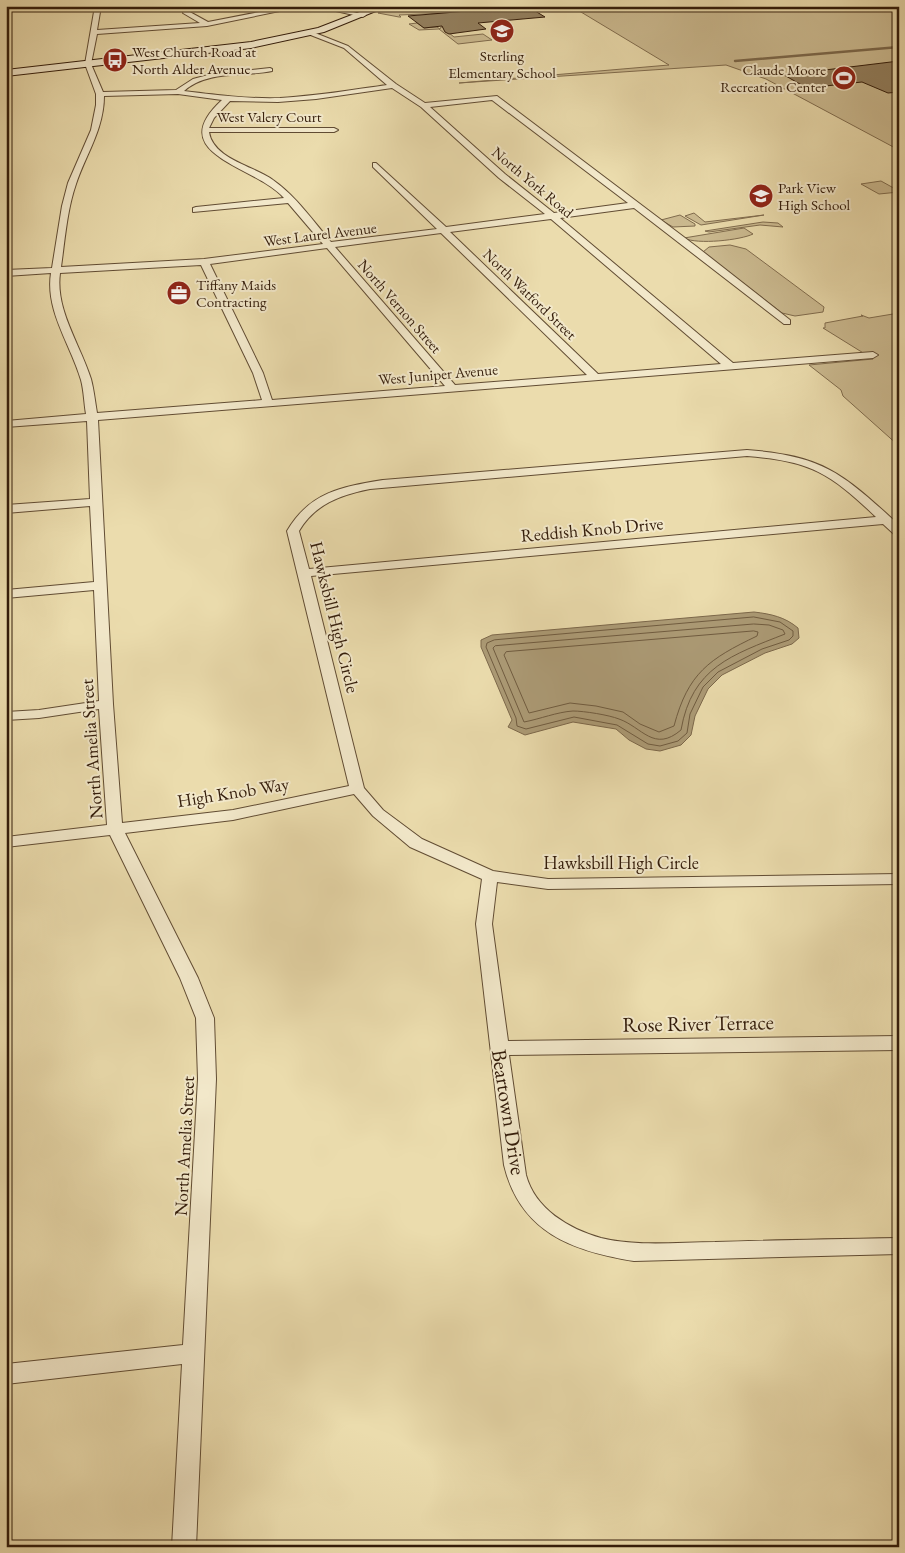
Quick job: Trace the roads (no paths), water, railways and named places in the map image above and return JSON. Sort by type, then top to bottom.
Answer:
[{"type":"main road","points":[[6,73],[251,45],[310,33],[384,6]]},
{"type":"street","points":[[6,16],[10,6]]},
{"type":"street","points":[[88,64],[98,6]]},
{"type":"street","points":[[187,6],[185,12],[207,24]]},
{"type":"street","points":[[92,32],[207,24],[301,6]]},
{"type":"street","points":[[316,6],[363,15]]},
{"type":"street","name":"North York Road","points":[[310,33],[346,47],[392,86],[424,106],[502,176],[554,217],[730,366]]},
{"type":"street","name":"North Amelia Street","points":[[88,64],[100,94],[95,130],[70,191],[54,284],[56,302],[86,380],[92,416],[106,704],[115,828],[189,978],[205,1018],[207,1079],[184,1547]]},
{"type":"street","points":[[178,92],[181,88],[192,82],[206,78],[270,70]]},
{"type":"street","points":[[100,94],[178,92],[228,99],[297,99],[392,86]]},
{"type":"street","points":[[424,106],[494,98],[787,322]]},
{"type":"street","points":[[205,130],[211,116],[228,99]]},
{"type":"street","name":"West Valery Court","points":[[205,130],[334,130]]},
{"type":"street","name":"North Vernon Street","points":[[205,130],[208,143],[218,153],[265,178],[290,200],[452,388]]},
{"type":"street","name":"North Watford Street","points":[[376,165],[595,377]]},
{"type":"street","points":[[196,210],[290,200]]},
{"type":"street","name":"West Laurel Avenue","points":[[6,273],[204,262],[444,232],[635,205]]},
{"type":"street","points":[[204,262],[255,365],[268,403]]},
{"type":"street","name":"West Juniper Avenue","points":[[6,424],[873,355]]},
{"type":"street","name":"Hawksbill High Circle","points":[[899,532],[836,477],[823,469],[786,456],[720,454],[383,484],[358,488],[335,494],[314,505],[299,517],[293,531],[357,789],[378,813],[416,843],[490,876],[548,884],[899,879]]},
{"type":"street","points":[[6,509],[96,502]]},
{"type":"street","name":"Reddish Knob Drive","points":[[303,573],[885,520]]},
{"type":"street","points":[[6,594],[101,585]]},
{"type":"street","points":[[6,716],[39,714],[106,704]]},
{"type":"street","name":"High Knob Way","points":[[6,842],[242,813],[357,789]]},
{"type":"street","name":"Beartown Drive","points":[[490,876],[484,924],[514,1165],[521,1190],[535,1209],[559,1229],[584,1242],[608,1249],[634,1252],[899,1246]]},
{"type":"street","name":"Rose River Terrace","points":[[499,1048],[899,1042]]},
{"type":"street","points":[[6,1374],[193,1353]]},
{"type":"water","points":[[754,612],[772,615],[788,621],[798,628],[799,638],[792,644],[765,653],[722,675],[708,689],[695,716],[691,735],[681,745],[660,751],[646,749],[629,740],[616,729],[573,722],[525,735],[508,727],[512,720],[481,647],[481,640],[492,635]]},
{"type":"waterway","points":[[735,61],[899,47]]},
{"type":"place","name":"Sterling Elementary School","points":[[502,31]]},
{"type":"place","name":"West Church Road at North Alder Avenue","points":[[115,60]]},
{"type":"place","name":"Claude Moore Recreation Center","points":[[844,78]]},
{"type":"place","name":"Park View High School","points":[[761,196]]},
{"type":"place","name":"Tiffany Maids Contracting","points":[[179,293]]}]
